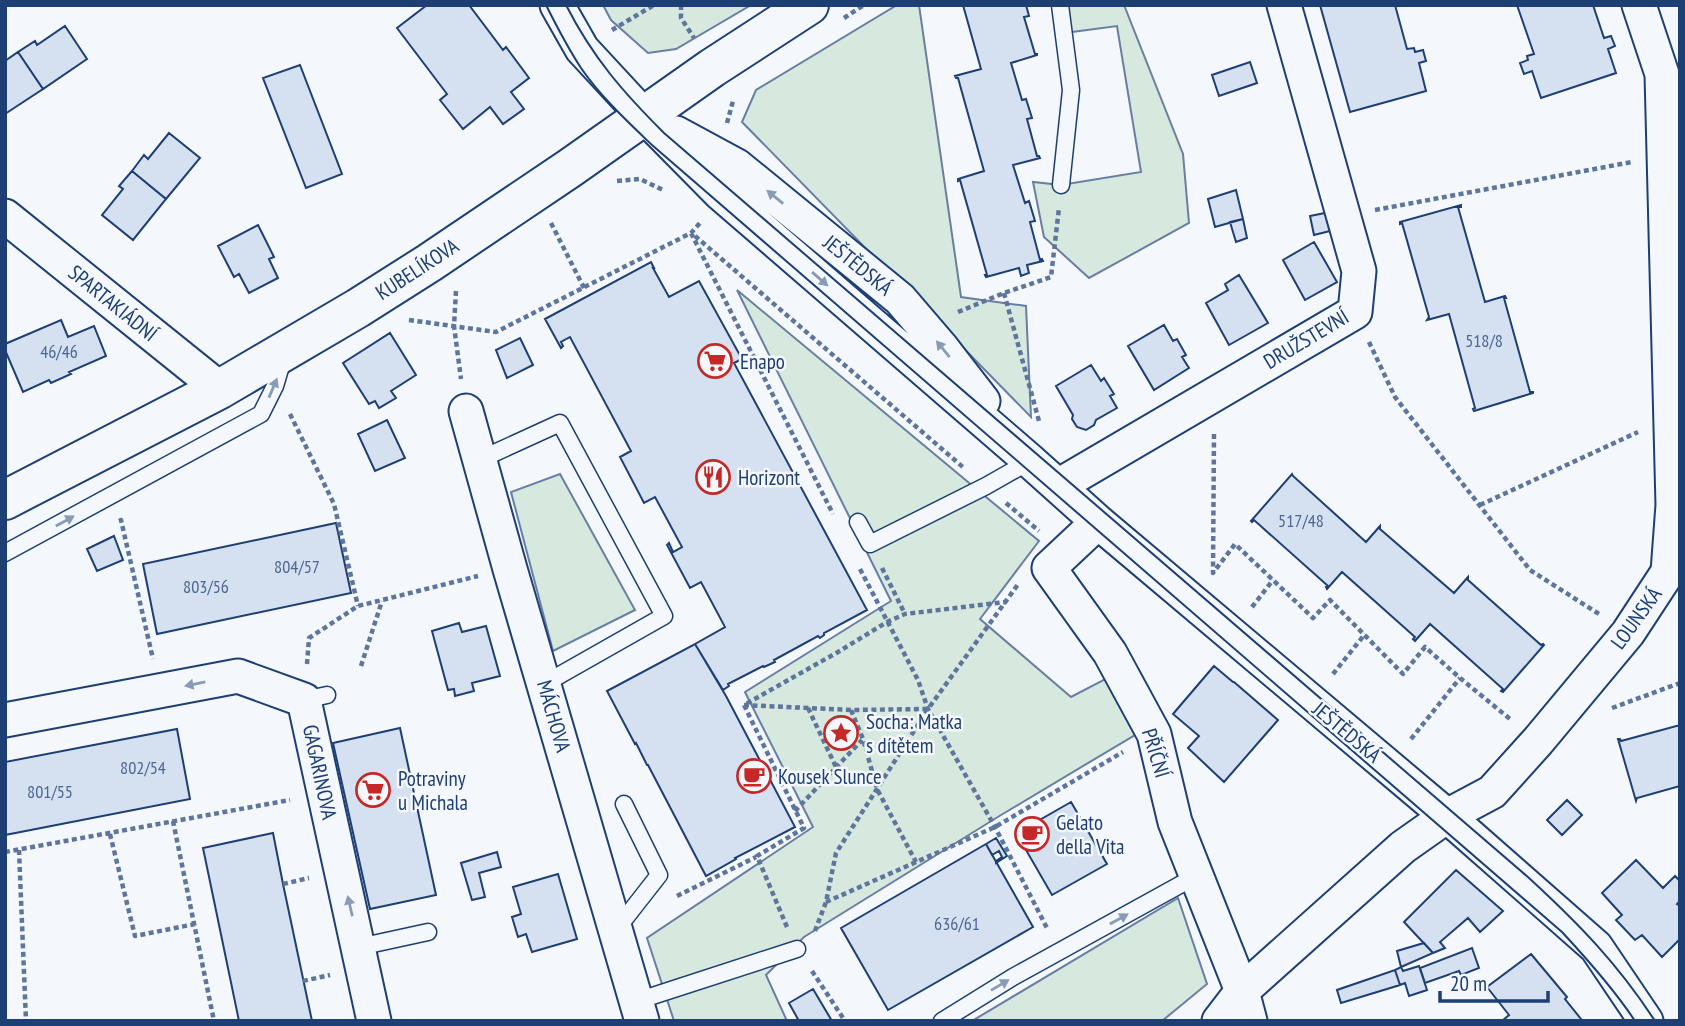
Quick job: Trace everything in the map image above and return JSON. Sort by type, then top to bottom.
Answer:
[{"type":"street","name":"JEŠTĚDSKÁ","points":[[557,5],[582,49],[644,116],[737,166],[900,299],[942,348],[1036,447],[1058,486],[1447,816],[1596,947],[1646,1021]]},
{"type":"street","name":"DRUŽSTEVNÍ","points":[[1058,486],[1355,312],[1359,271],[1284,5]]},
{"type":"street","name":"LOUNSKÁ","points":[[1219,1021],[1246,1006],[1403,847],[1447,816],[1492,792],[1628,633],[1668,572],[1673,505],[1662,74],[1639,5]]},
{"type":"street","name":"KUBELÍKOVA","points":[[5,500],[220,390],[280,369],[712,68],[825,12]]},
{"type":"street","name":"SPARTAKIÁDNÍ","points":[[5,216],[220,390]]},
{"type":"street","name":"MÁCHOVA","points":[[466,411],[639,1011]]},
{"type":"street","name":"PŘÍČNÍ","points":[[1091,516],[1048,568],[1110,653],[1154,734],[1175,822],[1246,1006]]},
{"type":"street","name":"GAGARINOVA","points":[[5,720],[160,691],[240,668],[316,698],[325,794],[374,1021]]},
{"type":"lane","points":[[1060,5],[1071,90],[1061,185]]},
{"type":"lane","points":[[5,553],[261,414],[280,369]]},
{"type":"lane","points":[[479,460],[560,423],[664,616],[544,684]]},
{"type":"lane","points":[[858,522],[870,544],[986,486],[1036,447]]},
{"type":"lane","points":[[616,930],[659,875],[624,804]]},
{"type":"lane","points":[[942,1021],[1013,977],[1196,876]]},
{"type":"lane","points":[[359,947],[428,932]]},
{"type":"lane","points":[[639,1011],[797,949]]},
{"type":"path","points":[[582,49],[654,5]]},
{"type":"path","points":[[825,12],[864,5]]},
{"type":"path","points":[[733,131],[727,123],[734,96]]},
{"type":"path","points":[[1343,216],[1664,156]]},
{"type":"path","points":[[949,316],[1051,277],[1061,185]]},
{"type":"path","points":[[548,219],[584,288]]},
{"type":"path","points":[[407,320],[496,332],[691,233]]},
{"type":"path","points":[[691,233],[1049,539],[1091,516]]},
{"type":"path","points":[[691,233],[836,520]]},
{"type":"path","points":[[457,280],[454,326],[466,411]]},
{"type":"path","points":[[1004,293],[1036,447]]},
{"type":"path","points":[[1355,312],[1395,397],[1530,569],[1628,633]]},
{"type":"path","points":[[280,369],[334,504],[358,606]]},
{"type":"path","points":[[1213,573],[1214,394]]},
{"type":"path","points":[[1480,505],[1671,417]]},
{"type":"path","points":[[110,526],[121,520],[160,691]]},
{"type":"path","points":[[870,544],[905,614]]},
{"type":"path","points":[[1213,573],[1235,544],[1313,618],[1330,600],[1403,674],[1425,647],[1538,741]]},
{"type":"path","points":[[855,557],[918,680],[928,709],[995,827],[1059,952]]},
{"type":"path","points":[[1202,565],[1213,573]]},
{"type":"path","points":[[316,698],[309,638],[358,606],[510,569]]},
{"type":"path","points":[[1242,598],[1252,607],[1273,580]]},
{"type":"path","points":[[797,949],[811,944],[826,902],[836,853],[928,709],[1020,581]]},
{"type":"path","points":[[361,666],[382,601]]},
{"type":"path","points":[[744,705],[905,614],[1006,602]]},
{"type":"path","points":[[1342,682],[1332,674],[1365,634]]},
{"type":"path","points":[[1402,731],[1411,739],[1460,678]]},
{"type":"path","points":[[1572,700],[1613,708],[1680,682]]},
{"type":"path","points":[[744,705],[851,710],[928,709]]},
{"type":"path","points":[[701,884],[757,856],[804,828],[744,705]]},
{"type":"path","points":[[808,708],[837,768]]},
{"type":"path","points":[[851,710],[863,739],[877,789],[916,862]]},
{"type":"path","points":[[826,902],[995,827],[1154,734]]},
{"type":"path","points":[[796,811],[863,739]]},
{"type":"path","points":[[5,852],[325,794]]},
{"type":"path","points":[[173,821],[214,1021]]},
{"type":"path","points":[[110,834],[135,936],[195,924]]},
{"type":"path","points":[[19,850],[26,1021]]},
{"type":"path","points":[[757,856],[797,949],[845,1021]]},
{"type":"shaded area","points":[[603,5],[751,5],[676,49],[648,53],[611,20]]},
{"type":"shaded area","points":[[897,5],[919,5],[961,297],[1026,306],[1031,417],[742,122],[756,90]]},
{"type":"shaded area","points":[[1068,5],[1124,5],[1183,154],[1189,223],[1089,278],[1044,237],[1033,182],[1061,185],[1141,172],[1117,26],[1064,33]]},
{"type":"shaded area","points":[[737,290],[1039,541],[980,619],[1071,697],[1113,675],[1140,732],[804,937],[766,975],[787,1021],[674,1021],[647,938],[813,827],[745,692],[891,601]]},
{"type":"shaded area","points":[[560,474],[635,610],[553,651],[511,492]]},
{"type":"shaded area","points":[[1178,898],[1207,984],[1162,1021],[972,1021]]},
{"type":"building","points":[[427,5],[469,5],[503,50],[506,47],[529,78],[511,92],[524,109],[503,124],[490,107],[463,129],[440,100],[447,94],[397,28]]},
{"type":"building","points":[[963,5],[1026,5],[1029,16],[1024,17],[1037,55],[1011,63],[1022,100],[1026,99],[1032,118],[1027,119],[1037,156],[1040,158],[1013,165],[1025,203],[1029,201],[1035,221],[1030,222],[1040,260],[1043,261],[1027,265],[1029,273],[1021,276],[1019,268],[986,277],[960,180],[958,181],[958,179],[984,171],[958,78],[955,76],[981,69]]},
{"type":"building","points":[[1320,5],[1395,5],[1407,49],[1414,48],[1415,52],[1423,50],[1426,61],[1419,63],[1426,91],[1350,112]]},
{"type":"building","points":[[1517,5],[1593,5],[1604,38],[1611,36],[1615,46],[1608,49],[1616,73],[1541,98],[1532,71],[1524,74],[1520,63],[1528,60],[1527,56],[1534,54]]},
{"type":"building","points":[[65,26],[87,59],[43,89],[18,52],[35,41],[37,45]]},
{"type":"building","points":[[18,52],[43,89],[5,114],[5,61]]},
{"type":"building","points":[[1250,62],[1257,83],[1219,96],[1212,75]]},
{"type":"building","points":[[300,65],[342,174],[306,188],[263,78]]},
{"type":"building","points":[[169,133],[200,158],[166,199],[132,171],[144,155],[148,159]]},
{"type":"building","points":[[132,171],[166,199],[133,240],[102,215],[123,189],[119,186]]},
{"type":"building","points":[[1236,190],[1243,219],[1215,227],[1208,199]]},
{"type":"building","points":[[1461,205],[1458,207],[1485,302],[1505,296],[1530,392],[1533,392],[1474,411],[1449,314],[1427,320],[1429,317],[1402,223],[1400,224],[1400,222]]},
{"type":"building","points":[[1325,213],[1330,231],[1314,235],[1310,216]]},
{"type":"building","points":[[1243,219],[1247,238],[1236,242],[1230,222]]},
{"type":"building","points":[[258,225],[274,257],[269,259],[278,278],[249,293],[239,274],[234,277],[218,246]]},
{"type":"building","points":[[1314,242],[1337,282],[1305,300],[1283,260]]},
{"type":"building","name":"Horizont","points":[[651,262],[669,297],[699,281],[742,359],[734,363],[867,610],[824,633],[820,638],[818,636],[774,660],[775,662],[728,684],[723,690],[695,644],[725,627],[701,582],[690,588],[667,545],[669,543],[673,552],[682,547],[655,497],[644,503],[620,457],[631,451],[570,337],[561,342],[561,348],[545,319]]},
{"type":"building","points":[[1239,275],[1268,323],[1229,345],[1206,303],[1228,290],[1225,284]]},
{"type":"building","points":[[61,320],[68,337],[94,326],[106,356],[51,383],[49,380],[23,392],[5,350],[5,344]]},
{"type":"building","points":[[1164,325],[1173,341],[1177,339],[1186,355],[1182,357],[1189,368],[1154,390],[1128,346]]},
{"type":"building","points":[[390,333],[416,375],[391,391],[396,398],[379,408],[375,401],[369,404],[343,363]]},
{"type":"building","points":[[520,338],[533,365],[507,378],[496,350]]},
{"type":"building","points":[[1091,365],[1101,381],[1104,378],[1114,394],[1110,396],[1117,408],[1096,420],[1094,425],[1086,430],[1077,427],[1056,386]]},
{"type":"building","points":[[387,420],[405,458],[375,471],[358,434]]},
{"type":"building","points":[[1292,474],[1366,542],[1380,526],[1380,529],[1454,593],[1468,577],[1468,580],[1544,645],[1503,692],[1503,689],[1430,624],[1415,641],[1415,637],[1342,572],[1327,589],[1328,586],[1254,520],[1251,521]]},
{"type":"building","points":[[336,523],[351,593],[157,634],[143,564]]},
{"type":"building","points":[[114,536],[123,560],[97,571],[87,549]]},
{"type":"building","points":[[459,623],[462,632],[486,626],[500,676],[472,683],[474,691],[455,696],[454,689],[448,690],[432,631]]},
{"type":"building","points":[[695,644],[726,696],[795,827],[706,876],[607,691]]},
{"type":"building","points":[[1214,666],[1278,720],[1224,782],[1188,748],[1199,736],[1173,714]]},
{"type":"building","points":[[1680,725],[1680,786],[1637,798],[1636,801],[1618,739],[1621,741]]},
{"type":"building","points":[[400,728],[436,895],[370,909],[333,743]]},
{"type":"building","points":[[177,729],[190,799],[5,835],[5,762]]},
{"type":"building","points":[[1567,800],[1582,815],[1562,835],[1547,820]]},
{"type":"building","points":[[1071,802],[1107,864],[1052,895],[1026,850],[1027,829],[1024,829]]},
{"type":"building","points":[[273,833],[312,1021],[239,1021],[203,848]]},
{"type":"building","points":[[996,838],[1007,856],[996,863],[1002,857],[999,851],[992,855],[986,844]]},
{"type":"building","points":[[986,844],[1033,927],[888,1010],[841,928]]},
{"type":"building","points":[[497,852],[501,867],[479,873],[485,897],[472,900],[461,863]]},
{"type":"building","points":[[1636,860],[1663,888],[1675,876],[1680,881],[1680,901],[1677,904],[1680,906],[1680,939],[1662,957],[1642,935],[1635,940],[1616,920],[1622,915],[1602,893]]},
{"type":"building","points":[[1456,870],[1503,911],[1480,932],[1468,918],[1440,942],[1445,948],[1433,953],[1404,922]]},
{"type":"building","points":[[558,874],[577,939],[532,952],[526,934],[518,937],[512,917],[521,914],[513,887]]},
{"type":"building","points":[[1424,943],[1433,953],[1401,967],[1397,951]]},
{"type":"building","points":[[1472,948],[1479,968],[1461,975],[1459,971],[1425,983],[1420,968]]},
{"type":"building","points":[[1531,954],[1567,997],[1565,999],[1581,1019],[1502,1021],[1509,1015],[1487,987]]},
{"type":"building","points":[[1419,966],[1427,990],[1409,996],[1405,983],[1400,985],[1395,970],[1401,967],[1403,971]]},
{"type":"building","points":[[1395,970],[1400,985],[1341,1003],[1337,990]]},
{"type":"building","points":[[813,989],[832,1021],[799,1021],[789,1003]]},
{"type":"tram line","points":[[546,5],[589,79],[652,145],[1562,932],[1610,986],[1635,1021]]},
{"type":"tram line","points":[[566,5],[587,42],[610,74],[664,133],[1529,878],[1597,945],[1655,1021]]},
{"type":"place","name":"Enapo","points":[[715,361]]},
{"type":"place","name":"Horizont","points":[[713,477]]},
{"type":"place","name":"Socha: Matka s dítětem","points":[[841,733]]},
{"type":"place","name":"Kousek Slunce","points":[[754,776]]},
{"type":"place","name":"Potraviny u Michala","points":[[373,790]]},
{"type":"place","name":"Gelato della Vita","points":[[1032,834]]}]
